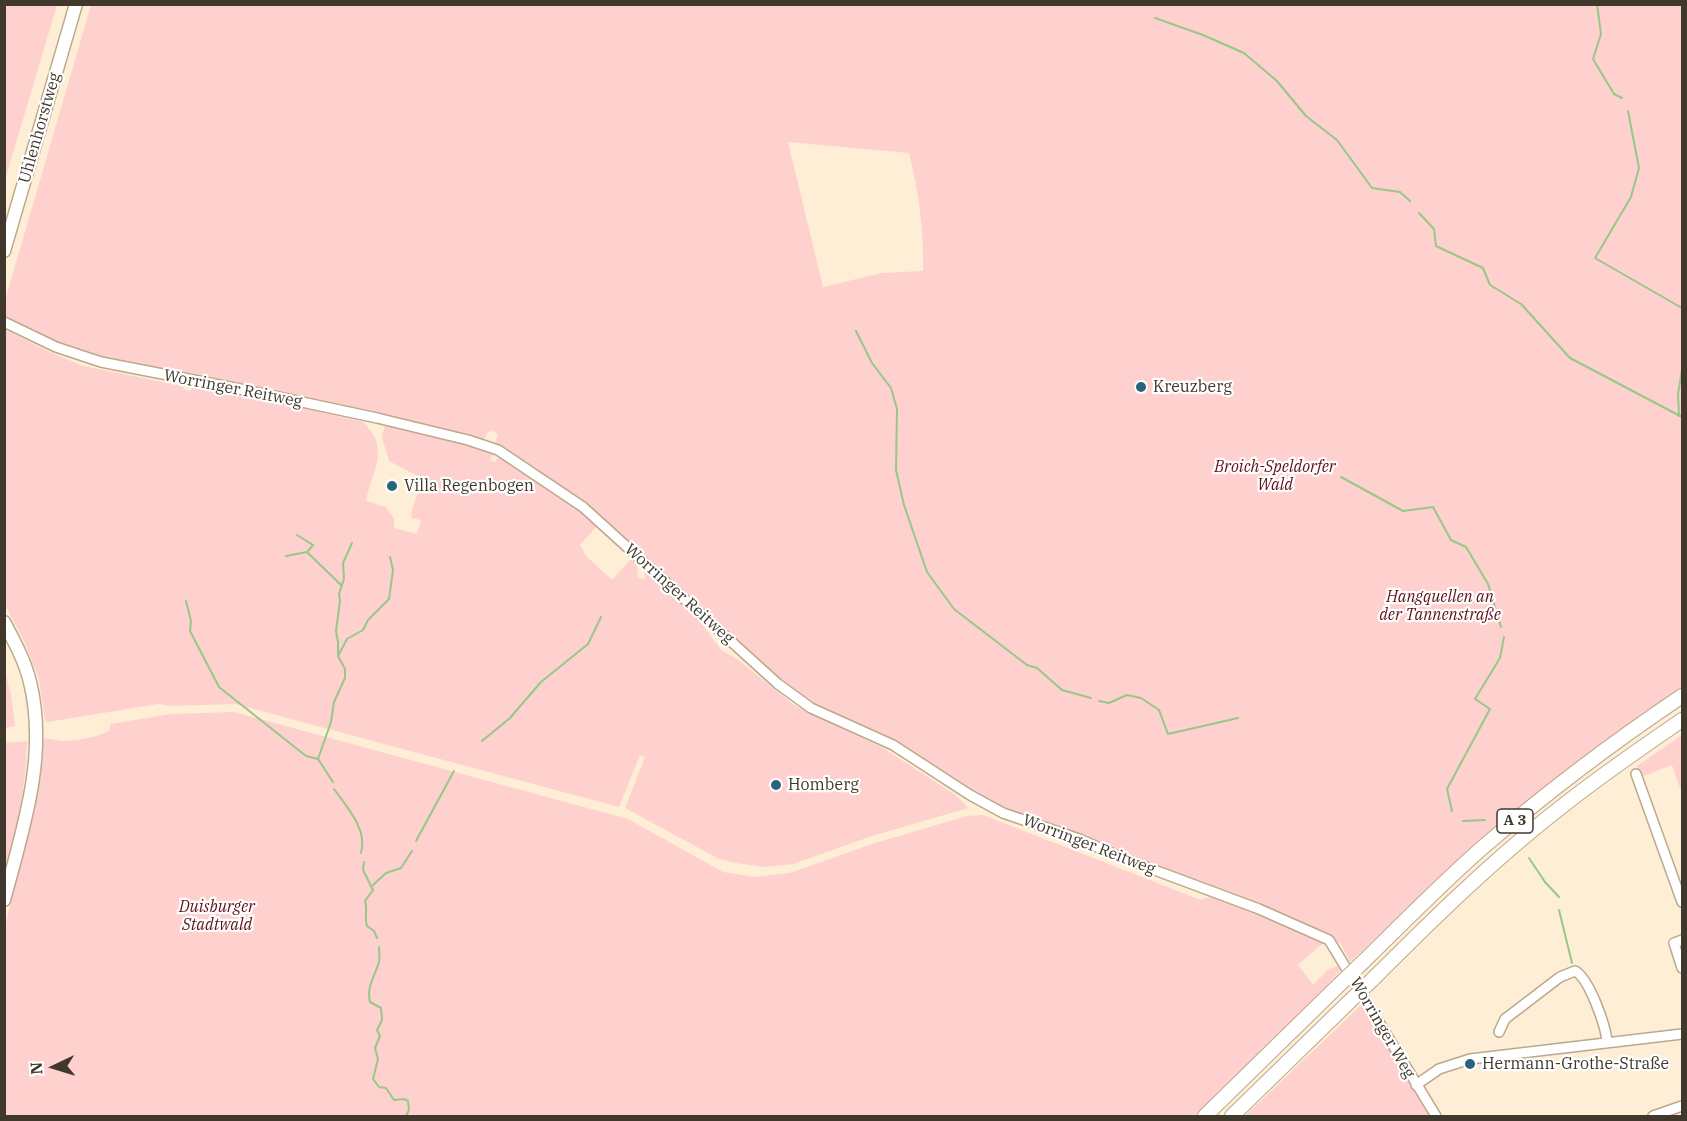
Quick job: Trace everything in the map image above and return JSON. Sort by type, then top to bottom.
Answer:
[{"type":"highway","name":"A 3","points":[[1205,1116],[1481,850],[1549,792],[1615,741],[1683,696]]},
{"type":"highway","name":"A 3","points":[[1232,1116],[1493,864],[1623,760],[1683,720]]},
{"type":"main road","name":"Uhlenhorstweg","points":[[4,251],[76,4]]},
{"type":"main road","points":[[4,622],[30,680],[36,728],[35,777],[4,900]]},
{"type":"street","name":"Worringer Reitweg","points":[[4,322],[56,347],[101,362],[377,418],[468,440],[498,450],[583,507],[778,684],[811,708],[893,745],[970,795],[1003,813],[1079,839],[1125,859],[1259,909],[1329,940]]},
{"type":"street","points":[[1636,774],[1683,902]]},
{"type":"street","name":"Worringer Weg","points":[[1329,940],[1436,1116]]},
{"type":"street","points":[[1678,942],[1683,968]]},
{"type":"street","points":[[1499,1032],[1505,1019],[1560,976],[1575,971],[1585,979],[1606,1032],[1607,1042]]},
{"type":"street","points":[[1416,1085],[1439,1069],[1457,1062],[1683,1034]]},
{"type":"street","points":[[1653,1116],[1683,1106]]},
{"type":"green space","points":[[4,5],[57,5],[5,180]]},
{"type":"green space","name":"Broich-Speldorfer Wald","points":[[91,5],[1682,5],[1682,689],[1610,737],[1542,790],[1350,962],[1340,942],[1338,943],[1331,934],[1022,816],[971,791],[904,746],[815,706],[796,694],[582,502],[527,462],[498,446],[495,443],[498,435],[493,431],[488,432],[484,440],[332,403],[95,356],[69,348],[5,316],[4,304]],"holes":[[[788,142],[909,153],[920,212],[923,271],[882,273],[823,287]]]},
{"type":"green space","points":[[4,329],[83,366],[183,386],[185,390],[191,391],[192,387],[257,398],[364,422],[375,438],[378,454],[366,501],[386,507],[394,519],[394,528],[417,534],[421,520],[411,518],[420,477],[389,461],[382,437],[385,425],[494,452],[490,460],[495,462],[499,456],[504,457],[585,515],[637,562],[638,578],[645,579],[644,570],[702,624],[721,650],[737,659],[794,705],[883,748],[957,796],[968,808],[872,836],[793,864],[765,867],[719,859],[625,808],[645,757],[640,755],[619,807],[235,704],[172,706],[158,704],[48,722],[45,720],[39,679],[24,641],[5,605]],"holes":[[[596,527],[631,559],[612,580],[586,556],[580,545]]]},
{"type":"green space","points":[[5,672],[15,726],[5,728]]},
{"type":"green space","name":"Duisburger Stadtwald","points":[[234,712],[628,819],[723,872],[753,877],[790,873],[872,844],[967,816],[983,815],[1201,900],[1212,896],[1331,941],[1324,942],[1298,965],[1313,985],[1329,969],[1338,966],[1341,970],[1285,1030],[1196,1116],[5,1116],[5,927],[41,779],[44,739],[63,741],[87,738],[110,730],[110,724],[171,714]]},
{"type":"green space","points":[[1682,735],[1682,794],[1672,765],[1641,777],[1637,766]]},
{"type":"green space","points":[[27,741],[20,808],[5,874],[5,743]]},
{"type":"green space","points":[[1362,1004],[1430,1116],[1245,1116],[1358,1008]]},
{"type":"waterway","points":[[1597,4],[1601,34],[1593,59],[1614,94],[1622,98]]},
{"type":"waterway","points":[[1155,18],[1244,53],[1277,81],[1306,116],[1337,140],[1372,188],[1400,192],[1410,201]]},
{"type":"waterway","points":[[1628,111],[1639,168],[1631,197],[1595,258],[1682,308]]},
{"type":"waterway","points":[[1419,213],[1434,229],[1436,246],[1483,268],[1490,285],[1521,304],[1570,358],[1682,417]]},
{"type":"waterway","points":[[856,331],[872,363],[891,388],[897,409],[896,470],[904,505],[927,572],[954,609],[1027,665],[1037,668],[1062,690],[1091,698]]},
{"type":"waterway","points":[[1679,416],[1678,394],[1682,370]]},
{"type":"waterway","points":[[1341,477],[1403,511],[1433,507],[1451,540],[1466,547],[1488,584],[1501,627]]},
{"type":"waterway","points":[[297,535],[313,545],[308,551]]},
{"type":"waterway","points":[[338,654],[336,631],[339,594],[344,579],[343,563],[352,543]]},
{"type":"waterway","points":[[286,556],[307,552],[341,585]]},
{"type":"waterway","points":[[318,759],[331,722],[334,702],[345,678],[345,669],[338,656],[347,639],[363,630],[368,620],[389,599],[393,570],[390,557]]},
{"type":"waterway","points":[[186,601],[191,621],[190,631],[219,687],[306,756],[318,759],[333,782]]},
{"type":"waterway","points":[[482,741],[510,718],[541,682],[588,644],[601,617]]},
{"type":"waterway","points":[[1452,811],[1447,789],[1490,709],[1475,699],[1500,658],[1504,637]]},
{"type":"waterway","points":[[1099,701],[1109,703],[1127,695],[1141,698],[1159,710],[1168,734],[1238,718]]},
{"type":"waterway","points":[[416,841],[454,771]]},
{"type":"waterway","points":[[334,789],[359,827],[362,836],[361,853]]},
{"type":"waterway","points":[[1463,821],[1485,820]]},
{"type":"waterway","points":[[373,885],[386,873],[401,868],[412,851]]},
{"type":"waterway","points":[[1529,858],[1545,882],[1559,897]]},
{"type":"waterway","points":[[364,862],[363,870],[373,890],[365,901],[366,923],[377,938]]},
{"type":"waterway","points":[[1559,910],[1572,963]]},
{"type":"waterway","points":[[379,947],[379,962],[369,991],[370,1002],[381,1008],[382,1020],[377,1030],[380,1036],[375,1048],[378,1059],[373,1079],[379,1087],[386,1088],[394,1100],[408,1101],[409,1110],[406,1116]]},
{"type":"place","name":"Kreuzberg","points":[[1141,387]]},
{"type":"place","name":"Villa Regenbogen","points":[[392,486]]},
{"type":"place","name":"Homberg","points":[[776,785]]},
{"type":"place","name":"Hermann-Grothe-Straße","points":[[1470,1064]]},
{"type":"park label","name":"Hangquellen an der Tannenstraße","points":[[1440,606]]}]
